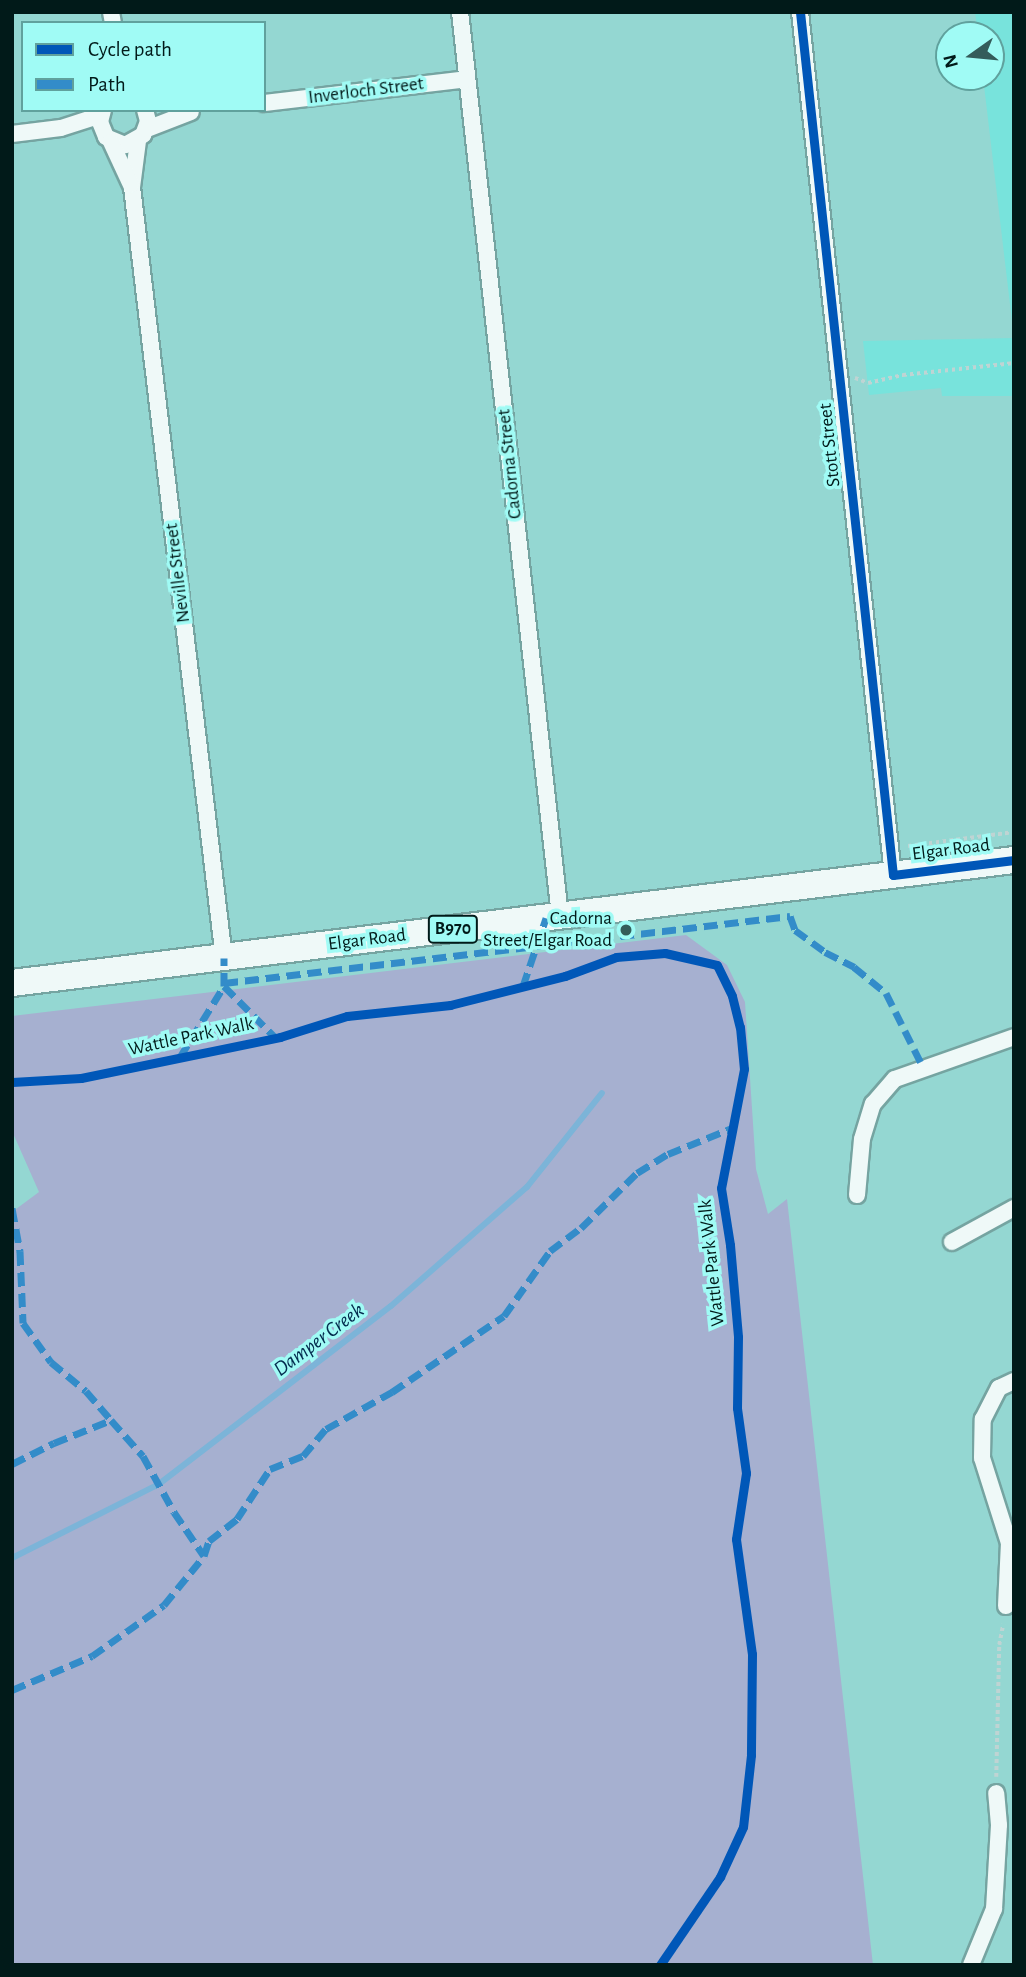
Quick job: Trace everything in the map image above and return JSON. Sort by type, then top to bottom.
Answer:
[{"type":"main road","name":"Elgar Road","points":[[12,984],[1014,860]]},
{"type":"street","name":"Cadorna Street","points":[[460,12],[560,916]]},
{"type":"street","name":"Stott Street","points":[[800,12],[893,875]]},
{"type":"street","name":"Inverloch Street","points":[[266,103],[467,79]]},
{"type":"street","name":"Neville Street","points":[[102,112],[100,122],[132,187]]},
{"type":"street","points":[[12,134],[61,128],[102,112]]},
{"type":"street","name":"Neville Street","points":[[145,112],[132,187],[224,958]]},
{"type":"street","points":[[61,128],[125,145],[188,112]]},
{"type":"street","points":[[857,1195],[862,1139],[873,1104],[895,1079],[1014,1037]]},
{"type":"street","points":[[953,1242],[1014,1208]]},
{"type":"street","points":[[1006,1606],[1009,1543],[982,1458],[983,1419],[999,1388],[1014,1381]]},
{"type":"street","points":[[971,1965],[994,1909],[999,1825],[996,1793]]},
{"type":"path","points":[[840,373],[868,383],[903,375],[1014,363]]},
{"type":"path","points":[[890,848],[1014,832]]},
{"type":"path","points":[[996,1793],[999,1645],[1006,1606]]},
{"type":"shaded area","points":[[975,12],[1014,12],[1014,338],[985,91],[1005,91],[1005,21],[976,21]]},
{"type":"shaded area","points":[[1014,338],[1014,396],[942,396],[941,388],[869,395],[863,341]]},
{"type":"shaded area","points":[[686,935],[727,965],[745,1002],[756,1169],[768,1214],[787,1199],[873,1965],[12,1965],[12,1212],[39,1192],[12,1131],[12,1016]]},
{"type":"waterway","name":"Damper Creek","points":[[12,1558],[159,1484],[391,1306],[527,1187],[602,1093]]},
{"type":"marked path","points":[[224,983],[790,916],[795,930],[825,952],[854,967],[886,993],[923,1067]]},
{"type":"marked path","points":[[523,986],[546,918]]},
{"type":"marked path","points":[[180,1057],[224,986],[224,958]]},
{"type":"marked path","points":[[224,986],[275,1037]]},
{"type":"marked path","points":[[12,1690],[92,1656],[164,1605],[204,1556],[209,1541],[237,1519],[270,1469],[303,1456],[326,1429],[392,1392],[504,1316],[550,1251],[581,1228],[637,1173],[668,1154],[732,1128]]},
{"type":"marked path","points":[[12,1208],[20,1251],[23,1323],[51,1362],[86,1391],[111,1420]]},
{"type":"marked path","points":[[12,1464],[54,1443],[111,1420],[143,1456],[174,1512],[204,1556]]},
{"type":"cycle path","points":[[800,12],[893,875],[1014,860]]},
{"type":"cycle path","name":"Wattle Park Walk","points":[[12,1082],[81,1078],[280,1037],[347,1016],[450,1005],[565,976],[616,957],[665,953],[717,965],[732,996],[740,1027],[744,1069],[721,1188],[730,1245],[738,1337],[737,1408],[746,1473],[736,1539],[752,1654],[751,1755],[743,1827],[720,1877],[660,1965]]},
{"type":"place","name":"Cadorna Street/Elgar Road","points":[[626,930]]}]
